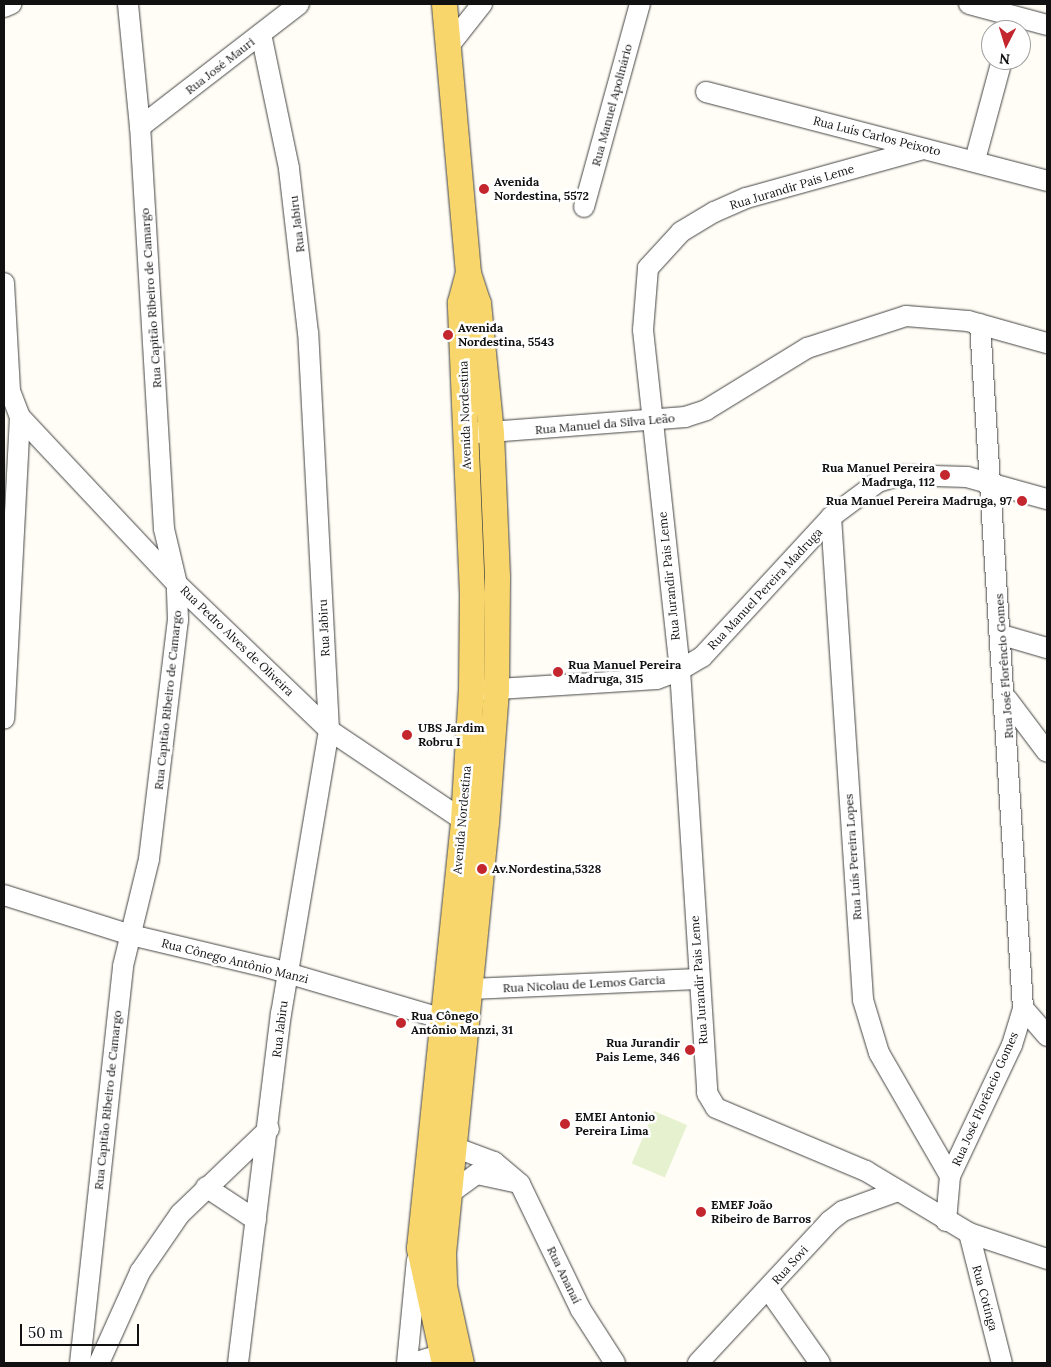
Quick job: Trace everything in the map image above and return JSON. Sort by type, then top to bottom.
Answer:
[{"type":"main road","name":"Avenida Nordestina","points":[[444,4],[468,273],[478,303],[491,433],[497,576],[496,690],[441,1018],[418,1248],[451,1357]]},
{"type":"main road","name":"Avenida Nordestina","points":[[451,1357],[443,1268],[469,989],[475,821],[466,433],[460,302],[468,273]]},
{"type":"street","points":[[4,7],[11,4]]},
{"type":"street","name":"Rua Capitão Ribeiro de Camargo","points":[[80,1363],[123,966],[150,859],[177,640],[177,584],[164,529],[140,127],[128,4]]},
{"type":"street","name":"Rua José Mauri","points":[[140,127],[299,4]]},
{"type":"street","points":[[448,47],[482,4]]},
{"type":"street","name":"Rua Manuel Apolinário","points":[[584,207],[640,4]]},
{"type":"street","points":[[969,4],[1047,25]]},
{"type":"street","name":"Rua Jabiru","points":[[238,1363],[269,1129],[287,973],[329,730],[308,333],[289,168],[261,34]]},
{"type":"street","points":[[974,160],[999,70]]},
{"type":"street","name":"Rua Luís Carlos Peixoto","points":[[706,92],[923,149],[974,160],[1047,181]]},
{"type":"street","name":"Rua Jurandir Pais Leme","points":[[923,149],[746,198],[681,232],[660,251],[648,268],[642,293],[653,421],[680,670],[698,979],[707,1093],[716,1108],[866,1171],[968,1233],[1047,1259]]},
{"type":"street","points":[[4,283],[7,391],[20,417],[8,600],[4,719]]},
{"type":"street","name":"Rua Manuel da Silva Leão","points":[[466,433],[491,433],[653,421],[706,410],[807,348],[859,328],[926,315],[980,324],[1047,343]]},
{"type":"street","name":"Rua José Florêncio Gomes","points":[[946,1221],[950,1176],[1012,1046],[1023,1008],[1007,699],[980,324]]},
{"type":"street","name":"Rua Pedro Alves de Oliveira","points":[[20,417],[177,584],[329,730],[475,821]]},
{"type":"street","name":"Rua Manuel Pereira Madruga","points":[[471,690],[657,679],[680,670],[702,657],[831,517],[878,482],[901,475],[967,477],[1047,500]]},
{"type":"street","name":"Rua Luís Pereira Lopes","points":[[831,517],[863,1000],[879,1053],[950,1176]]},
{"type":"street","points":[[1002,635],[1047,648]]},
{"type":"street","points":[[1007,699],[1047,752]]},
{"type":"street","name":"Rua Cônego Antônio Manzi","points":[[4,895],[131,935],[287,973],[466,1025]]},
{"type":"street","name":"Rua Nicolau de Lemos Garcia","points":[[469,989],[698,979]]},
{"type":"street","points":[[1023,1008],[1047,1036]]},
{"type":"street","points":[[99,1363],[140,1272],[180,1214],[206,1186],[269,1129]]},
{"type":"street","name":"Rua Ananaí","points":[[454,1148],[494,1162],[520,1184],[582,1310],[615,1363]]},
{"type":"street","points":[[449,1194],[477,1174],[520,1184]]},
{"type":"street","points":[[206,1186],[256,1220]]},
{"type":"street","name":"Rua Sovi","points":[[698,1363],[843,1211],[898,1191]]},
{"type":"street","name":"Rua Cotinga","points":[[968,1233],[1002,1363]]},
{"type":"street","points":[[407,1363],[418,1248]]},
{"type":"street","points":[[768,1288],[820,1363]]},
{"type":"street","points":[[413,1363],[451,1357]]},
{"type":"green space","points":[[654,1111],[687,1125],[665,1178],[632,1163]]},
{"type":"place","name":"Avenida Nordestina, 5572","points":[[484,189]]},
{"type":"place","name":"Avenida Nordestina, 5543","points":[[448,335]]},
{"type":"place","name":"Rua Manuel Pereira Madruga, 112","points":[[945,475]]},
{"type":"place","name":"Rua Manuel Pereira Madruga, 97","points":[[1022,501]]},
{"type":"place","name":"Rua Manuel Pereira Madruga, 315","points":[[558,672]]},
{"type":"place","name":"UBS Jardim Robru I","points":[[407,735]]},
{"type":"place","name":"Av.Nordestina,5328","points":[[482,869]]},
{"type":"place","name":"Rua Cônego Antônio Manzi, 31","points":[[401,1023]]},
{"type":"place","name":"Rua Jurandir Pais Leme, 346","points":[[690,1050]]},
{"type":"place","name":"EMEI Antonio Pereira Lima","points":[[565,1124]]},
{"type":"place","name":"EMEF João Ribeiro de Barros","points":[[701,1212]]}]
